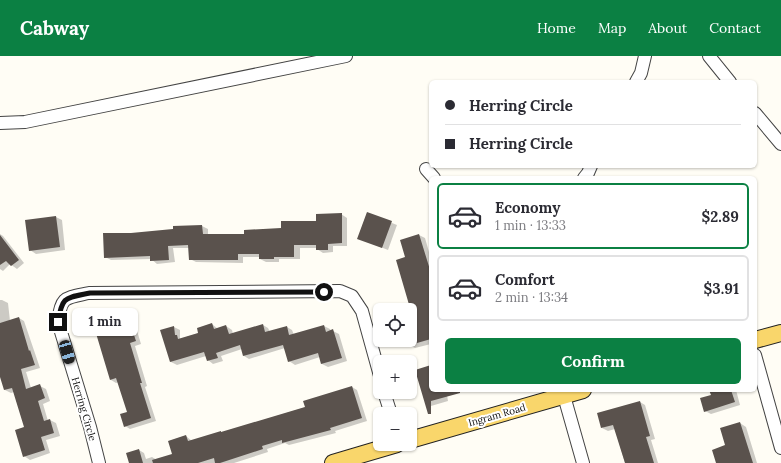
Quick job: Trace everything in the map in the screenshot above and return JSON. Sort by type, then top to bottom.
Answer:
[{"type":"main road","points":[[757,339],[781,332]]},
{"type":"main road","name":"Ingram Road","points":[[417,438],[577,392]]},
{"type":"main road","points":[[333,463],[373,451]]},
{"type":"street","points":[[0,123],[25,122],[346,56]]},
{"type":"street","points":[[637,80],[641,72],[645,56]]},
{"type":"street","points":[[709,56],[728,80]]},
{"type":"street","points":[[757,115],[781,144]]},
{"type":"street","name":"Herring Circle","points":[[99,463],[90,427],[58,322],[60,306],[67,298],[90,293],[340,291],[352,296],[362,311],[374,355]]},
{"type":"street","points":[[757,362],[781,448]]},
{"type":"street","points":[[564,396],[583,463]]},
{"type":"building","points":[[367,212],[392,221],[382,248],[357,239]]},
{"type":"building","points":[[342,213],[342,243],[328,244],[328,250],[316,250],[316,245],[294,245],[294,257],[259,259],[259,254],[238,254],[238,260],[189,260],[188,245],[168,246],[169,260],[150,261],[150,256],[104,258],[103,233],[131,233],[173,229],[173,226],[202,225],[203,234],[244,234],[244,230],[281,228],[281,221],[316,221],[316,214]]},
{"type":"building","points":[[56,216],[60,247],[29,251],[25,220]]},
{"type":"building","points":[[419,234],[429,266],[429,340],[417,343],[417,303],[409,303],[396,260],[405,257],[400,240]]},
{"type":"building","points":[[0,235],[19,260],[11,266],[6,261],[0,265]]},
{"type":"building","points":[[19,317],[29,351],[30,350],[35,365],[21,369],[26,389],[40,384],[45,398],[38,401],[44,421],[50,419],[54,433],[41,437],[45,450],[23,457],[15,430],[24,427],[12,388],[4,390],[0,377],[0,323]]},
{"type":"building","points":[[129,320],[136,341],[130,343],[151,418],[124,427],[120,414],[127,412],[116,378],[110,380],[95,330]]},
{"type":"building","points":[[212,323],[214,329],[226,325],[229,334],[263,324],[265,332],[287,326],[289,335],[324,325],[326,332],[333,329],[342,358],[321,364],[318,353],[288,362],[283,345],[243,356],[240,345],[216,353],[218,358],[207,361],[204,352],[170,362],[160,330],[174,326],[175,335],[177,335],[178,339],[198,333],[197,328]]},
{"type":"building","points":[[429,366],[429,392],[460,393],[431,401],[431,414],[428,414],[417,377],[417,369]]},
{"type":"building","points":[[352,386],[362,418],[330,428],[331,430],[282,443],[282,440],[262,446],[263,449],[220,463],[215,463],[214,458],[198,463],[153,463],[152,460],[172,454],[168,441],[186,435],[188,441],[305,407],[303,401]]},
{"type":"building","points":[[710,392],[732,392],[735,402],[704,412],[700,398],[711,395]]},
{"type":"building","points":[[640,401],[650,436],[646,437],[654,463],[625,463],[613,425],[601,428],[597,413]]},
{"type":"building","points":[[740,422],[753,463],[716,463],[712,450],[725,445],[720,428]]},
{"type":"building","points":[[139,449],[143,463],[129,463],[126,453]]},
{"type":"route","points":[[58,322],[60,306],[67,298],[90,293],[324,292]]}]
